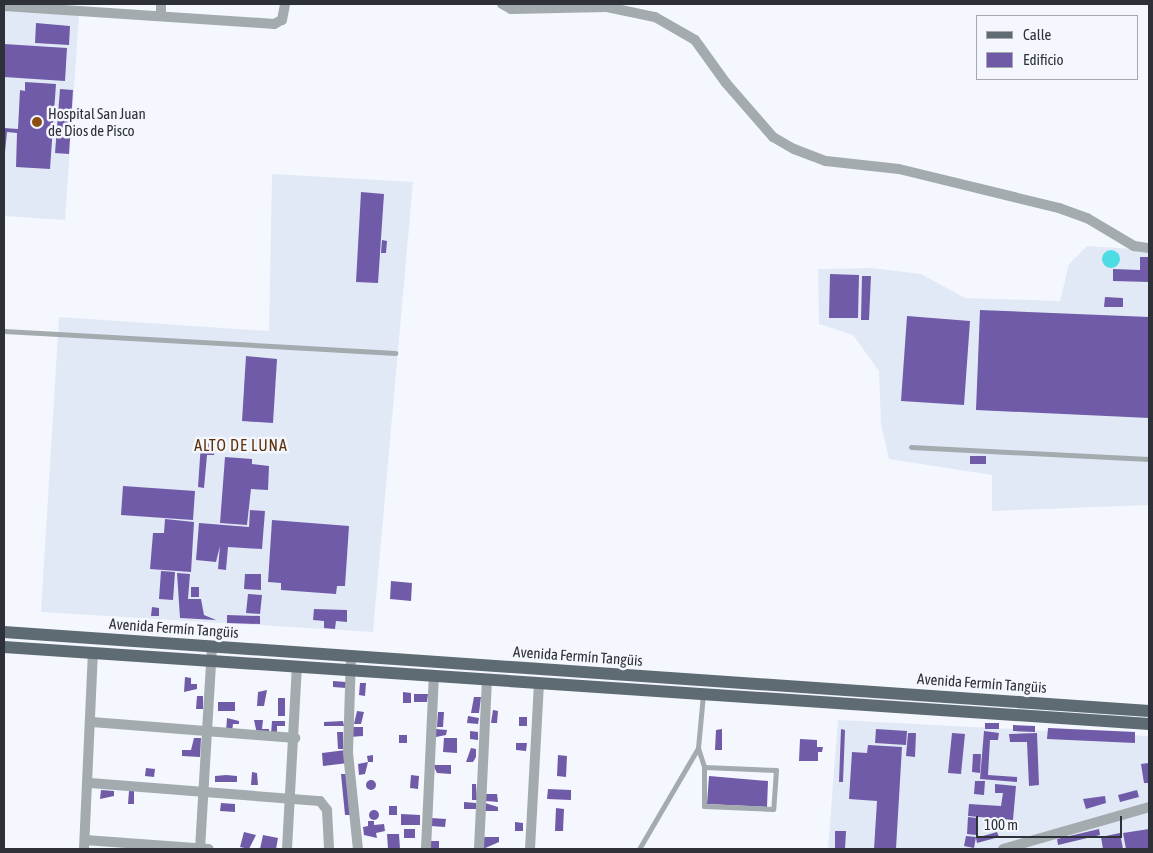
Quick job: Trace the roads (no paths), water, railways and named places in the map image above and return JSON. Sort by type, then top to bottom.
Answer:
[{"type":"main road","name":"Avenida Fermín Tangüis","points":[[4,632],[351,656],[1010,708],[1149,724]]},
{"type":"main road","name":"Avenida Fermín Tangüis","points":[[4,647],[703,694],[1010,708],[1149,711]]},
{"type":"street","points":[[161,4],[161,16]]},
{"type":"street","points":[[4,6],[73,7],[161,16],[274,24],[282,20],[285,4]]},
{"type":"street","points":[[502,4],[511,9],[607,7],[655,17],[695,40],[726,83],[773,137],[794,149],[826,161],[899,169],[1059,208],[1087,218],[1134,246],[1149,248]]},
{"type":"street","points":[[93,652],[90,783],[84,844],[203,849],[212,647]]},
{"type":"street","points":[[351,656],[349,670],[348,753],[358,849]]},
{"type":"street","points":[[287,849],[292,798],[297,666]]},
{"type":"street","points":[[426,849],[434,676]]},
{"type":"street","points":[[479,849],[487,679]]},
{"type":"street","points":[[530,849],[539,682]]},
{"type":"street","points":[[92,722],[295,738]]},
{"type":"street","points":[[90,783],[292,798],[323,803],[328,849]]},
{"type":"street","points":[[1004,849],[1149,807]]},
{"type":"lane","points":[[4,331],[395,353]]},
{"type":"lane","points":[[911,447],[1149,458]]},
{"type":"lane","points":[[703,694],[698,748],[704,767],[704,806],[773,809],[776,770],[704,767]]},
{"type":"lane","points":[[639,849],[698,748]]},
{"type":"water","points":[[1111,250],[1119,255],[1120,259],[1115,267],[1111,268],[1103,263],[1102,259],[1107,251]]},
{"type":"place","name":"Hospital San Juan de Dios de Pisco","points":[[37,122]]},
{"type":"district","name":"ALTO DE LUNA","points":[[241,445]]}]
